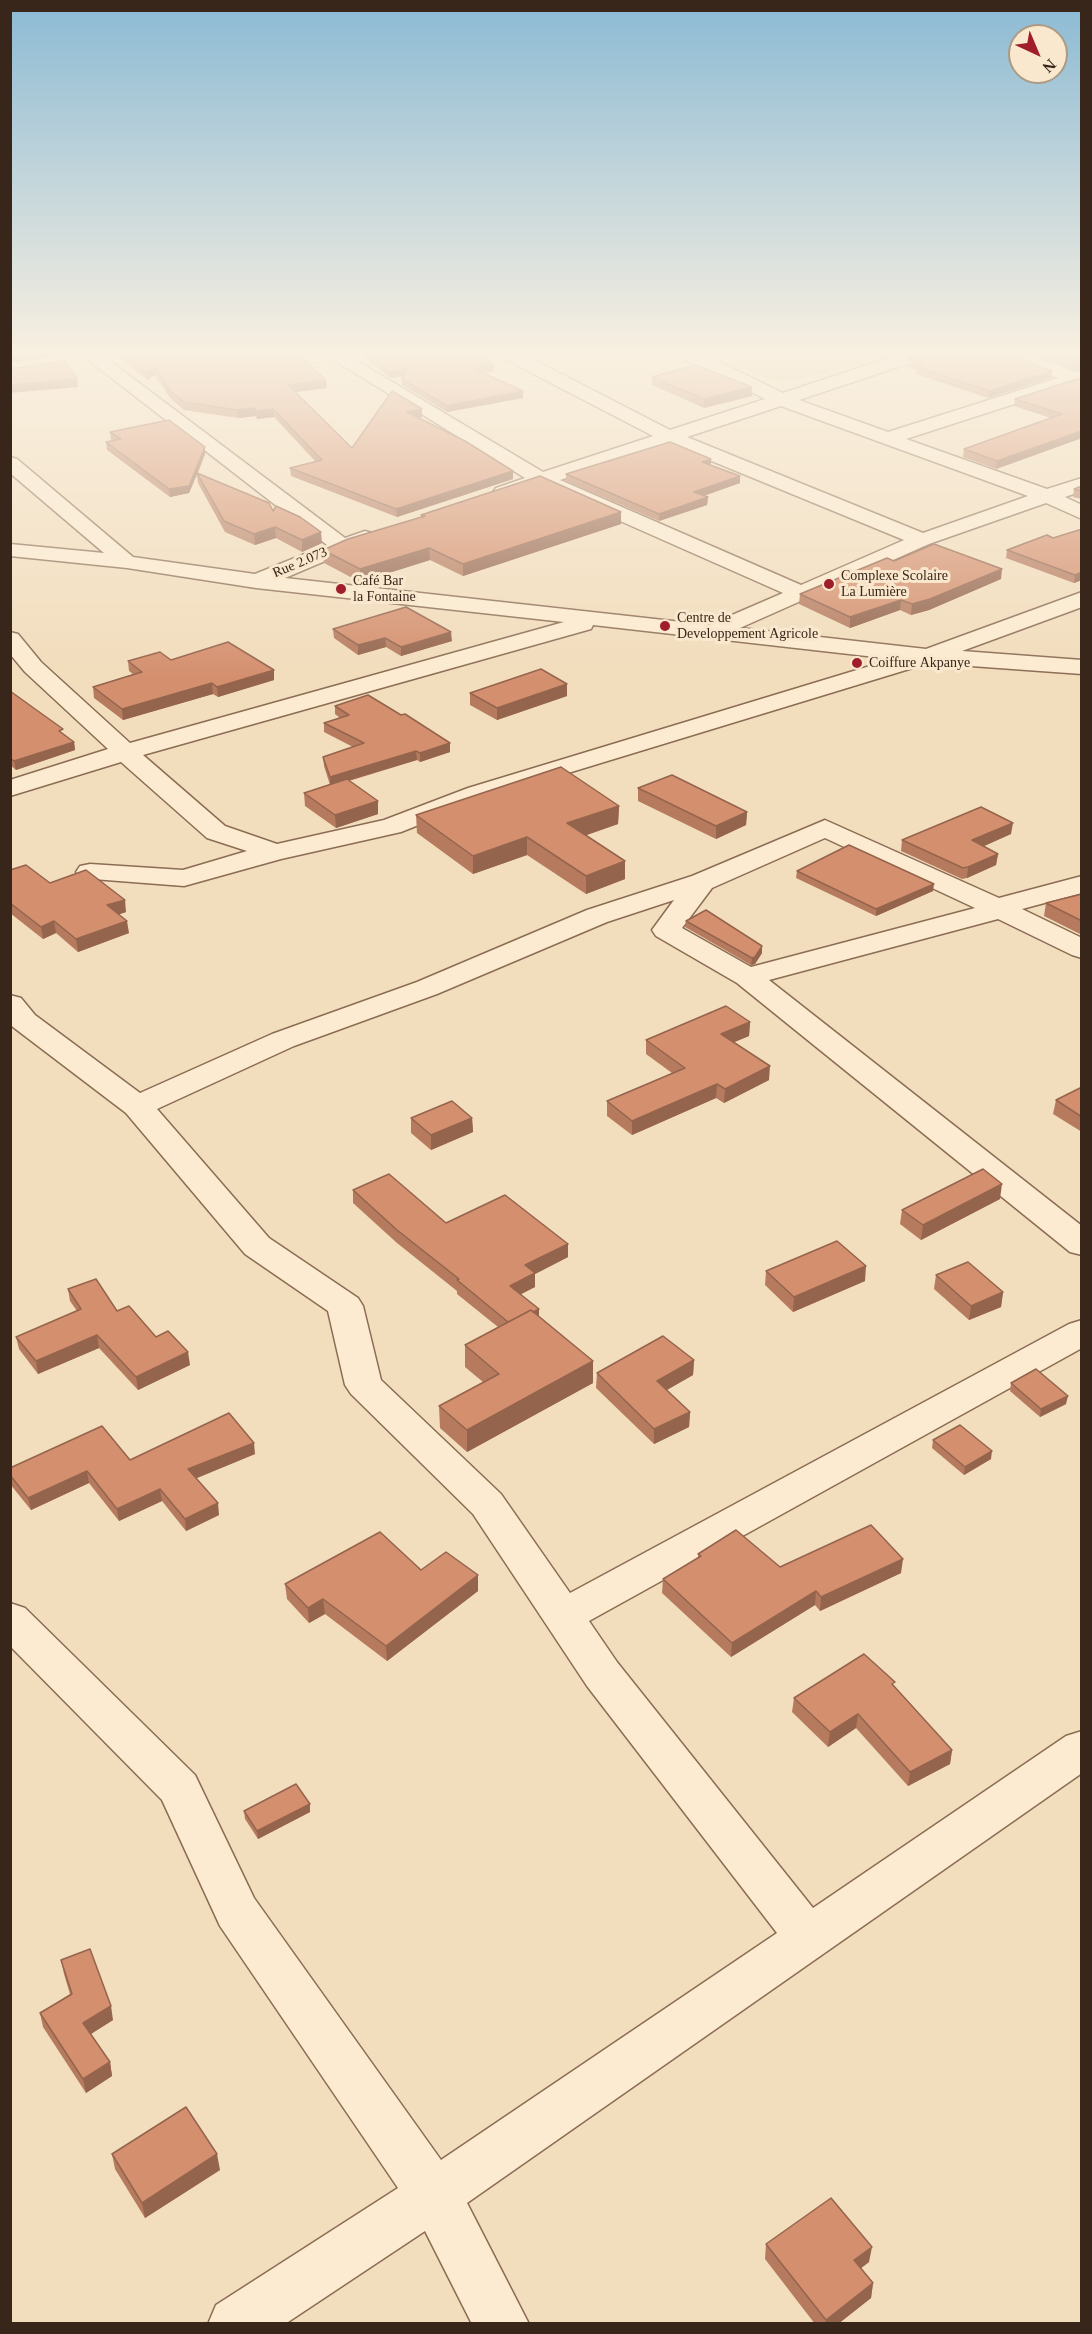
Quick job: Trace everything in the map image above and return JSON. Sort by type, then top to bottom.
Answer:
[{"type":"street","points":[[232,461],[341,545]]},
{"type":"street","points":[[511,461],[541,479],[802,592]]},
{"type":"street","points":[[485,498],[596,461]]},
{"type":"street","points":[[728,461],[922,540]]},
{"type":"street","points":[[951,461],[1048,497],[1082,513]]},
{"type":"street","points":[[10,463],[127,562]]},
{"type":"street","points":[[712,632],[922,540],[1082,484]]},
{"type":"street","name":"Rue 2.073","points":[[256,581],[341,545],[385,531]]},
{"type":"street","points":[[10,550],[127,562],[256,581],[599,620],[928,656],[1082,668]]},
{"type":"street","points":[[10,568],[43,553]]},
{"type":"street","points":[[90,873],[184,878],[275,852],[392,826],[477,793],[928,656],[1082,599]]},
{"type":"street","points":[[10,788],[125,752],[599,620]]},
{"type":"street","points":[[10,639],[33,668],[216,832],[275,852]]},
{"type":"street","points":[[136,1106],[283,1041],[427,988],[597,916],[702,882],[825,828],[1082,949]]},
{"type":"street","points":[[702,882],[666,930],[747,977],[1082,1244]]},
{"type":"street","points":[[747,977],[1000,910],[1006,905],[1082,884]]},
{"type":"street","points":[[10,1004],[24,1021],[136,1106],[256,1246],[345,1306],[364,1385],[487,1504],[602,1674],[808,1937]]},
{"type":"street","points":[[563,1616],[1082,1332]]},
{"type":"street","points":[[10,1619],[179,1788],[237,1912],[434,2195],[502,2324]]},
{"type":"street","points":[[236,2324],[434,2195],[1082,1749]]},
{"type":"building","points":[[131,461],[199,461],[189,486],[169,489]]},
{"type":"building","points":[[318,461],[497,461],[513,471],[396,509],[290,468]]},
{"type":"building","points":[[609,461],[705,461],[702,462],[740,476],[694,492],[708,497],[659,514],[566,474]]},
{"type":"building","points":[[197,473],[269,503],[273,511],[276,506],[300,517],[321,532],[302,540],[275,527],[254,534],[224,521]]},
{"type":"building","points":[[540,476],[621,512],[463,564],[429,548],[360,569],[323,550],[348,539],[425,516],[421,515]]},
{"type":"building","points":[[1082,529],[1082,572],[1075,575],[1007,550],[1047,535],[1053,538]]},
{"type":"building","points":[[934,544],[1002,569],[930,599],[912,604],[901,600],[850,617],[800,594],[887,558],[894,561]]},
{"type":"building","points":[[406,607],[451,632],[401,647],[385,638],[358,645],[333,629]]},
{"type":"building","points":[[228,642],[274,670],[217,687],[212,683],[122,709],[93,687],[142,672],[128,661],[160,652],[171,660]]},
{"type":"building","points":[[541,669],[567,684],[497,708],[470,693]]},
{"type":"building","points":[[10,691],[63,729],[59,731],[74,742],[14,761],[10,758]]},
{"type":"building","points":[[368,695],[401,715],[405,714],[450,743],[330,777],[323,757],[364,743],[324,723],[349,715],[335,706]]},
{"type":"building","points":[[561,767],[619,806],[567,823],[625,861],[586,876],[527,837],[473,856],[416,815]]},
{"type":"building","points":[[672,775],[747,812],[716,826],[638,788]]},
{"type":"building","points":[[347,779],[378,801],[335,815],[304,793]]},
{"type":"building","points":[[981,807],[1013,823],[972,840],[998,854],[968,867],[963,868],[902,840]]},
{"type":"building","points":[[849,845],[934,884],[876,909],[797,871]]},
{"type":"building","points":[[26,865],[50,883],[86,870],[125,900],[107,905],[127,921],[76,939],[54,921],[41,927],[10,903],[10,870]]},
{"type":"building","points":[[1082,894],[1082,921],[1046,903]]},
{"type":"building","points":[[706,910],[762,946],[755,957],[752,958],[686,921]]},
{"type":"building","points":[[726,1006],[750,1022],[721,1034],[770,1066],[725,1089],[717,1084],[632,1121],[607,1101],[685,1068],[646,1040]]},
{"type":"building","points":[[1082,1087],[1082,1117],[1056,1100]]},
{"type":"building","points":[[452,1101],[472,1118],[431,1135],[411,1118]]},
{"type":"building","points":[[983,1169],[1002,1184],[923,1225],[902,1210]]},
{"type":"building","points":[[389,1174],[446,1223],[505,1195],[568,1244],[525,1265],[535,1273],[510,1286],[539,1309],[533,1312],[531,1310],[508,1322],[457,1280],[459,1279],[397,1230],[353,1190]]},
{"type":"building","points":[[837,1241],[866,1266],[794,1297],[766,1271]]},
{"type":"building","points":[[968,1262],[1003,1292],[971,1306],[936,1275]]},
{"type":"building","points":[[96,1279],[117,1311],[129,1306],[156,1337],[168,1331],[188,1352],[136,1377],[97,1335],[36,1361],[16,1337],[81,1309],[68,1289]]},
{"type":"building","points":[[531,1310],[593,1361],[467,1430],[439,1406],[499,1374],[465,1345]]},
{"type":"building","points":[[663,1336],[694,1360],[657,1381],[690,1412],[654,1429],[597,1373]]},
{"type":"building","points":[[1036,1369],[1068,1396],[1041,1409],[1011,1383]]},
{"type":"building","points":[[229,1413],[254,1443],[188,1469],[218,1503],[185,1519],[160,1489],[117,1509],[87,1471],[28,1498],[10,1475],[10,1468],[102,1426],[130,1460]]},
{"type":"building","points":[[960,1425],[992,1451],[965,1467],[933,1440]]},
{"type":"building","points":[[871,1525],[903,1559],[821,1597],[816,1591],[732,1643],[663,1579],[701,1556],[698,1554],[736,1530],[780,1567]]},
{"type":"building","points":[[380,1532],[421,1570],[446,1552],[478,1575],[386,1646],[323,1599],[308,1608],[285,1584]]},
{"type":"building","points":[[864,1654],[895,1682],[892,1684],[952,1750],[910,1772],[858,1714],[830,1732],[794,1698]]},
{"type":"building","points":[[296,1784],[310,1804],[257,1831],[244,1811]]},
{"type":"building","points":[[90,1949],[111,2006],[83,2023],[110,2062],[83,2079],[40,2013],[72,1994],[61,1960]]},
{"type":"building","points":[[186,2107],[217,2154],[142,2203],[112,2154]]},
{"type":"building","points":[[831,2198],[872,2247],[854,2260],[873,2283],[826,2320],[766,2244]]},
{"type":"place","name":"Complexe Scolaire La Lumière","points":[[829,584]]},
{"type":"place","name":"Café Bar la Fontaine","points":[[341,589]]},
{"type":"place","name":"Centre de Developpement Agricole","points":[[665,626]]},
{"type":"place","name":"Coiffure Akpanye","points":[[857,663]]}]
